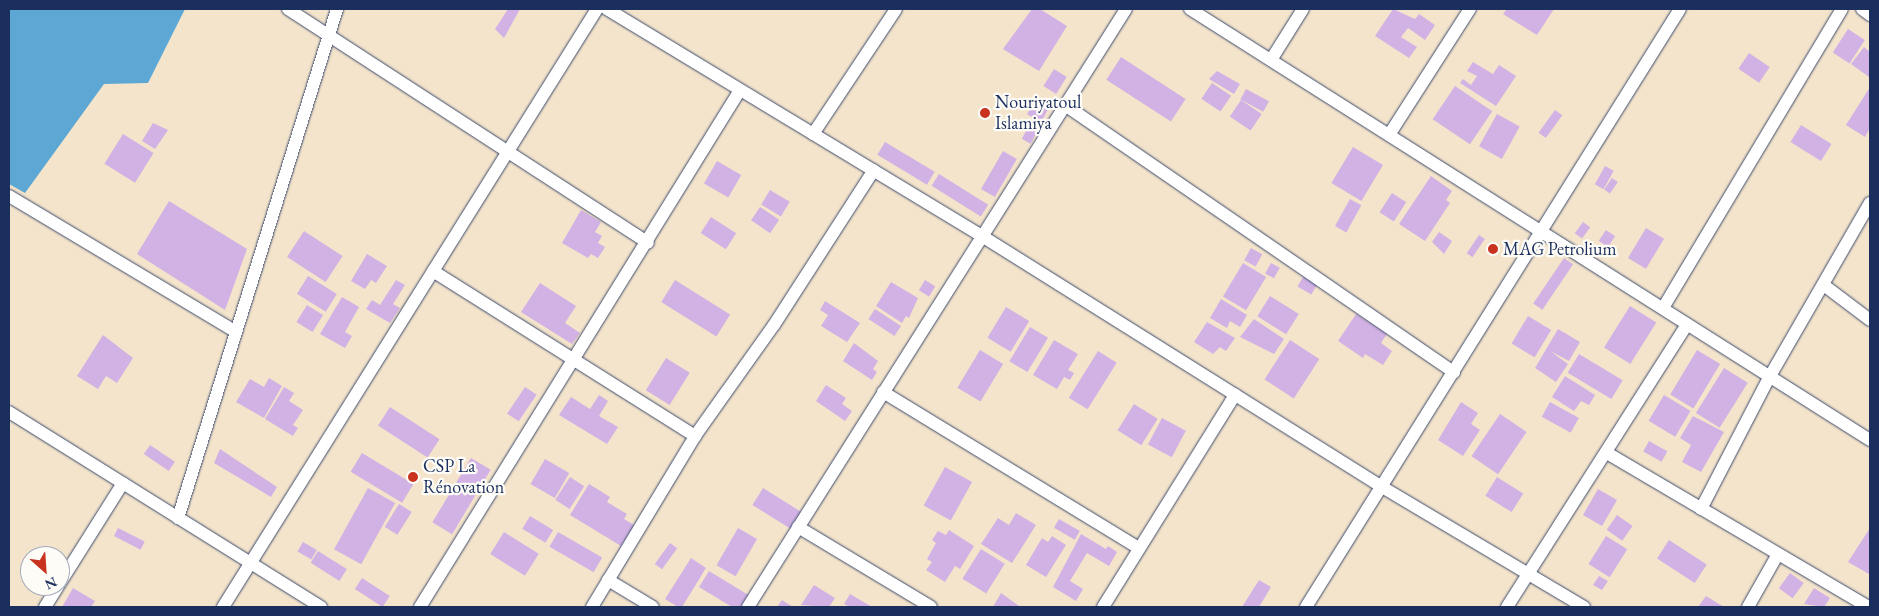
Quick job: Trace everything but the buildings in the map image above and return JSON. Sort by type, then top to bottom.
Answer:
[{"type":"street","points":[[288,9],[648,243]]},
{"type":"street","points":[[178,518],[337,9]]},
{"type":"street","points":[[223,607],[597,9]]},
{"type":"street","points":[[607,9],[982,236],[1382,487],[1584,607]]},
{"type":"street","points":[[813,134],[896,9]]},
{"type":"street","points":[[748,607],[1126,9]]},
{"type":"street","points":[[1190,9],[1870,440]]},
{"type":"street","points":[[1271,60],[1303,9]]},
{"type":"street","points":[[1389,135],[1470,9]]},
{"type":"street","points":[[1306,607],[1680,9]]},
{"type":"street","points":[[1662,308],[1842,9]]},
{"type":"street","points":[[1862,9],[1870,15]]},
{"type":"street","points":[[420,607],[648,243],[740,90]]},
{"type":"street","points":[[1065,105],[1454,372]]},
{"type":"street","points":[[592,607],[695,436],[774,325],[874,170]]},
{"type":"street","points":[[9,196],[235,331]]},
{"type":"street","points":[[1701,508],[1770,376],[1825,286],[1870,203]]},
{"type":"street","points":[[433,271],[695,436]]},
{"type":"street","points":[[1825,286],[1870,320]]},
{"type":"street","points":[[1507,607],[1607,453],[1687,324]]},
{"type":"street","points":[[883,392],[1140,548]]},
{"type":"street","points":[[1103,607],[1235,395]]},
{"type":"street","points":[[9,412],[321,607]]},
{"type":"street","points":[[1607,453],[1868,607]]},
{"type":"street","points":[[70,567],[123,483]]},
{"type":"street","points":[[798,527],[931,607]]},
{"type":"street","points":[[1748,607],[1778,554]]},
{"type":"street","points":[[608,580],[653,607]]},
{"type":"street","points":[[45,607],[52,596]]},
{"type":"water","points":[[9,9],[185,9],[148,83],[104,84],[25,193],[9,184]]},
{"type":"place","name":"Nouriyatoul Islamiya","points":[[985,113]]},
{"type":"place","name":"MAG Petrolium","points":[[1493,249]]},
{"type":"place","name":"CSP La Rénovation","points":[[413,477]]}]
